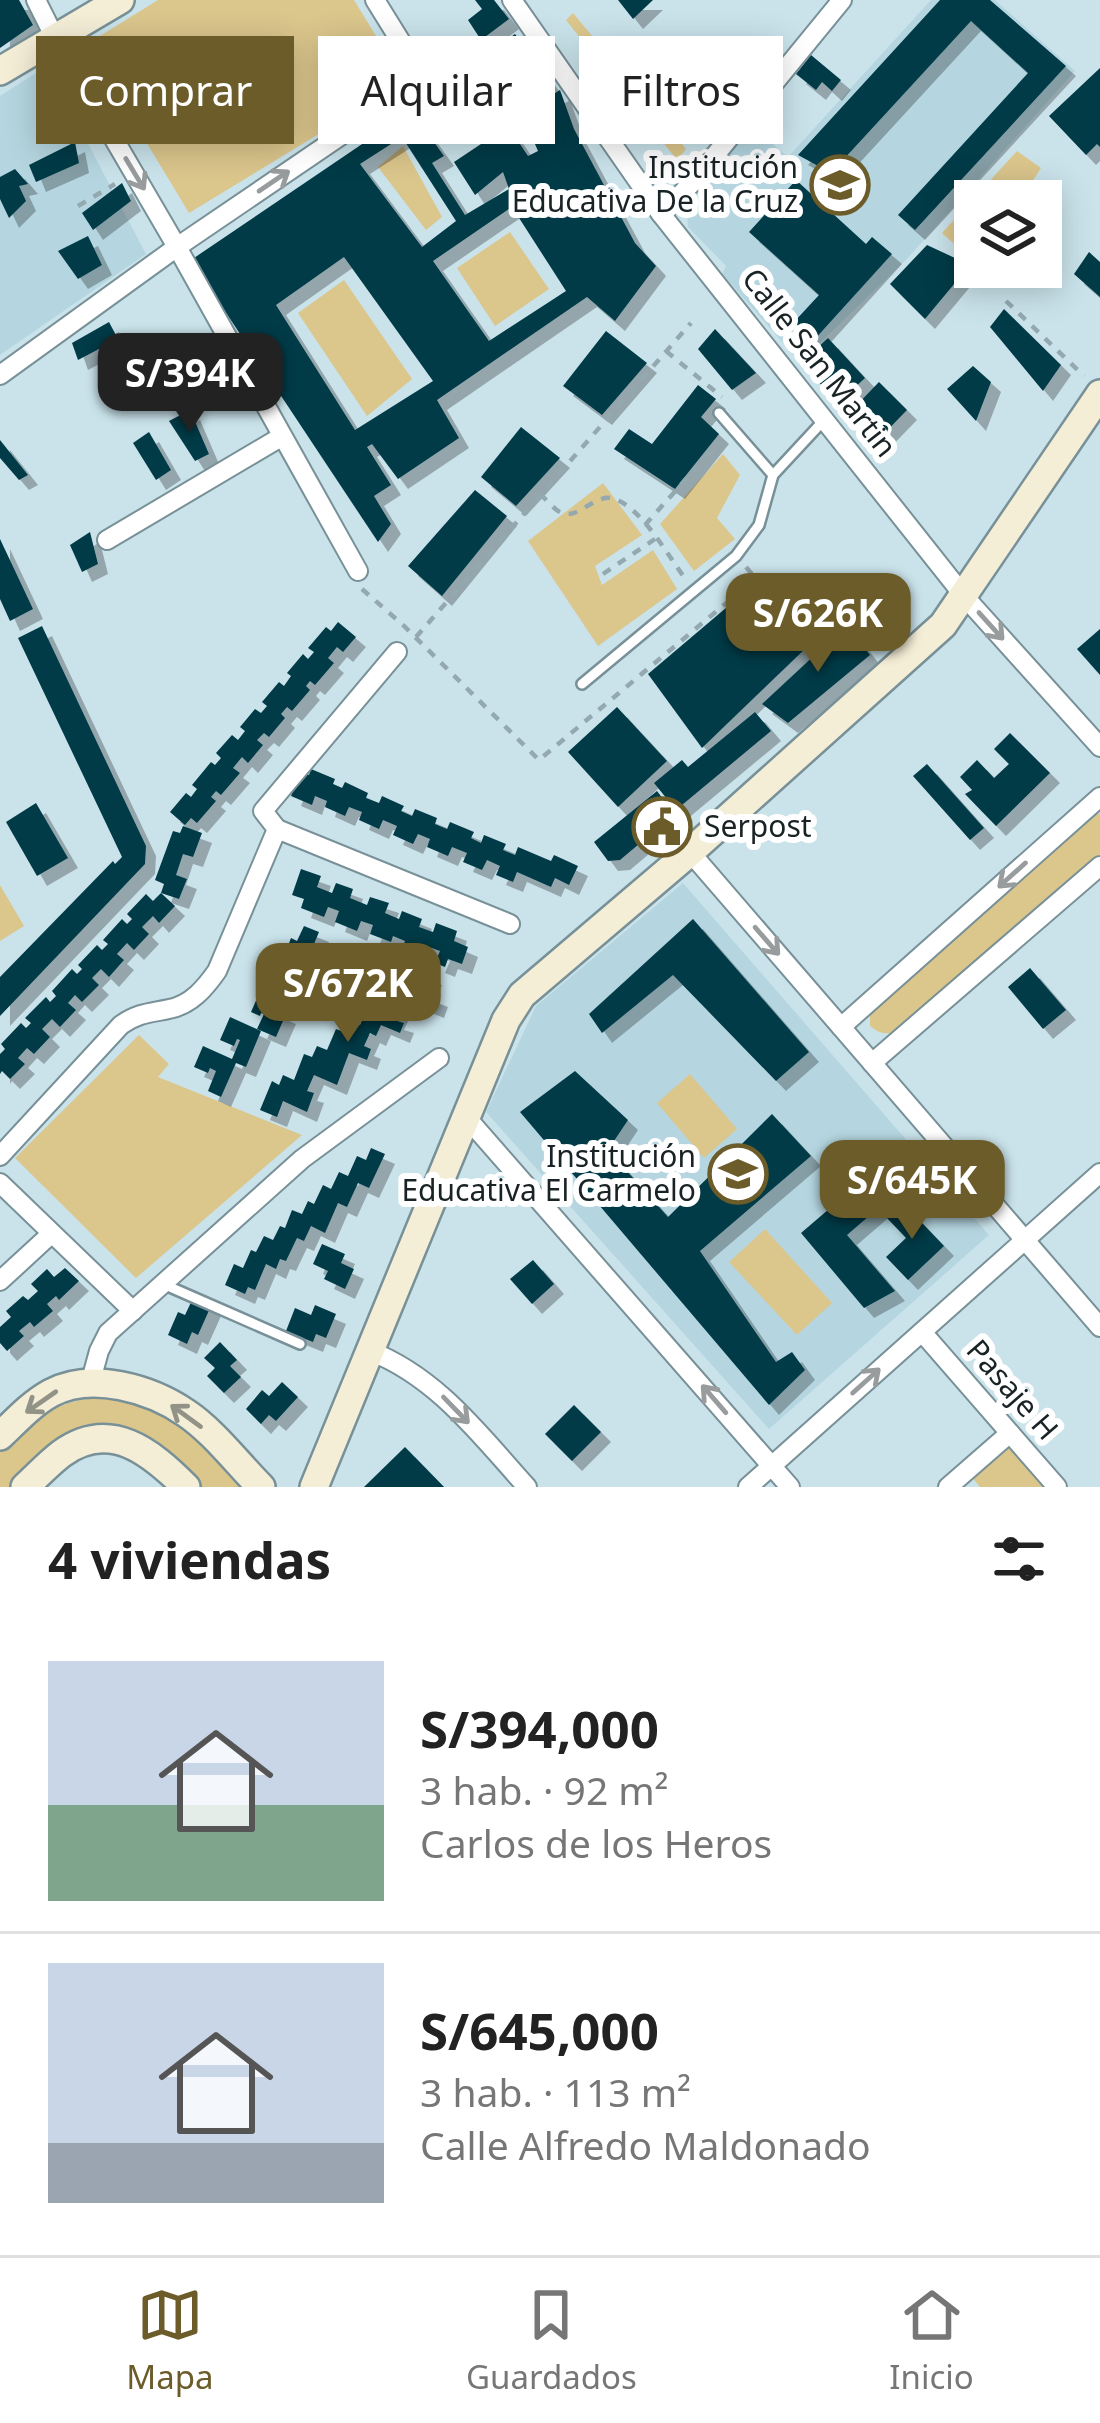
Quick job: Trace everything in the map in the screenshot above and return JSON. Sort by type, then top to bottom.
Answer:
[{"type":"street","points":[[36,0],[54,36]]},
{"type":"street","points":[[58,36],[120,0]]},
{"type":"street","points":[[0,374],[424,79],[374,0]]},
{"type":"street","name":"Calle San Martin","points":[[512,0],[661,214],[964,596],[1100,747]]},
{"type":"street","points":[[661,214],[694,182],[842,0]]},
{"type":"street","points":[[0,71],[36,49]]},
{"type":"street","points":[[117,144],[355,567]]},
{"type":"street","points":[[314,1487],[506,1020],[522,995],[944,625],[1092,385]]},
{"type":"street","points":[[107,540],[281,437]]},
{"type":"street","points":[[397,652],[263,811],[277,830],[510,924]]},
{"type":"street","points":[[841,1027],[1100,797]]},
{"type":"street","points":[[0,1156],[121,1025],[144,1012],[183,1004],[208,985],[277,830]]},
{"type":"street","points":[[690,852],[1100,1327]]},
{"type":"street","points":[[872,1063],[1100,866]]},
{"type":"street","points":[[90,1384],[109,1333],[302,1160],[439,1058]]},
{"type":"street","points":[[467,1118],[790,1487]]},
{"type":"street","points":[[748,1487],[1100,1173]]},
{"type":"street","points":[[0,1183],[133,1311]]},
{"type":"street","points":[[0,1281],[51,1234]]},
{"type":"street","name":"Pasaje H","points":[[922,1332],[1058,1487]]},
{"type":"street","points":[[370,1351],[396,1361],[449,1401],[527,1487]]},
{"type":"street","points":[[0,1436],[54,1391],[90,1384],[136,1389],[189,1415],[261,1487]]},
{"type":"street","points":[[961,1483],[1010,1432]]},
{"type":"street","points":[[25,1487],[64,1451],[113,1438],[159,1460],[186,1487]]},
{"type":"lane","points":[[719,413],[773,475]]},
{"type":"lane","points":[[583,684],[736,556],[759,525],[773,475],[825,419]]},
{"type":"lane","points":[[163,1284],[300,1344]]},
{"type":"path","points":[[78,206],[134,173]]},
{"type":"path","points":[[1006,301],[1092,385]]},
{"type":"path","points":[[416,638],[691,323]]},
{"type":"path","points":[[666,351],[726,401],[719,413]]},
{"type":"path","points":[[645,525],[732,428]]},
{"type":"path","points":[[540,494],[562,513],[608,497],[637,513],[695,591]]},
{"type":"path","points":[[603,574],[655,539]]},
{"type":"path","points":[[736,556],[812,646]]},
{"type":"path","points":[[355,567],[350,575],[539,760],[755,579]]},
{"type":"shaded area","points":[[158,0],[354,0],[376,36],[318,36],[318,134],[189,213],[147,144],[294,144],[294,36],[100,36]]},
{"type":"shaded area","name":"Institución Educativa De la Cruz","points":[[931,0],[995,0],[1075,71],[978,180],[954,180],[954,206],[906,260],[800,362],[722,274],[726,266],[688,227],[687,212],[736,144],[773,144],[788,157]]},
{"type":"shaded area","points":[[573,13],[592,36],[579,36],[566,20]]},
{"type":"shaded area","points":[[36,73],[36,144],[88,144],[146,254],[0,355],[0,96]]},
{"type":"shaded area","points":[[664,144],[682,144],[686,149],[677,160]]},
{"type":"shaded area","points":[[403,146],[442,217],[426,230],[378,167]]},
{"type":"shaded area","points":[[1017,151],[1041,168],[1033,180],[990,180]]},
{"type":"shaded area","points":[[954,220],[954,244],[942,233]]},
{"type":"shaded area","points":[[510,232],[549,289],[495,326],[457,268]]},
{"type":"shaded area","points":[[344,280],[412,379],[367,416],[298,313]]},
{"type":"shaded area","points":[[723,454],[740,475],[717,518],[735,539],[694,571],[660,524]]},
{"type":"shaded area","points":[[603,483],[642,535],[595,566],[602,585],[653,550],[677,589],[598,646],[528,541]]},
{"type":"shaded area","points":[[1097,814],[1100,854],[896,1032],[882,1033],[870,1026],[870,1015],[876,1009]]},
{"type":"shaded area","name":"Institución Educativa El Carmelo","points":[[683,883],[989,1235],[769,1429],[486,1112],[536,1006]]},
{"type":"shaded area","points":[[0,885],[24,926],[0,941]]},
{"type":"shaded area","points":[[139,1035],[169,1064],[158,1077],[302,1135],[136,1278],[15,1158]]},
{"type":"shaded area","points":[[690,1074],[737,1129],[704,1158],[657,1103]]},
{"type":"shaded area","points":[[765,1229],[832,1303],[797,1335],[729,1262]]},
{"type":"shaded area","points":[[108,1397],[158,1410],[184,1424],[246,1487],[201,1487],[168,1453],[58,1442],[10,1487],[0,1487],[0,1451],[25,1428],[60,1406]]},
{"type":"shaded area","points":[[1009,1439],[1052,1487],[980,1487],[970,1475]]},
{"type":"building","points":[[0,0],[19,0],[33,25],[0,48]]},
{"type":"building","points":[[475,0],[494,0],[509,19],[486,36],[478,36],[468,20],[482,9]]},
{"type":"building","points":[[618,0],[653,0],[633,19]]},
{"type":"building","points":[[940,0],[990,0],[1066,66],[961,180],[954,180],[954,188],[915,230],[898,215],[1028,73],[971,21],[831,173],[798,155]]},
{"type":"building","points":[[811,55],[841,80],[832,91],[822,82],[816,90],[796,74]]},
{"type":"building","points":[[1100,68],[1100,147],[1097,144],[1086,155],[1049,116]]},
{"type":"building","points":[[560,90],[579,144],[635,243],[656,266],[615,321],[587,297],[437,400],[459,438],[398,479],[372,444],[367,447],[391,485],[374,496],[391,524],[378,542],[191,260],[362,144],[391,144],[360,164],[422,247],[456,221],[406,144],[435,144],[444,156],[432,163],[465,215],[509,189],[503,172],[475,195],[454,162],[481,144],[520,144],[528,156],[538,151],[535,144],[555,144],[555,93]],"holes":[[[512,207],[566,291],[489,341],[433,261]],[[344,257],[433,381],[355,430],[276,305]]]},
{"type":"building","points":[[75,144],[79,163],[36,182],[29,165]]},
{"type":"building","points":[[15,169],[28,184],[19,186],[26,201],[9,218],[0,199],[0,177]]},
{"type":"building","points":[[796,180],[866,244],[872,237],[892,254],[814,340],[794,322],[819,295],[749,232]]},
{"type":"building","points":[[122,183],[131,201],[93,230],[82,213]]},
{"type":"building","points":[[88,236],[102,265],[78,279],[58,251]]},
{"type":"building","points":[[927,245],[954,258],[954,284],[925,319],[890,284]]},
{"type":"building","points":[[1089,252],[1100,262],[1100,297],[1074,274]]},
{"type":"building","points":[[1004,309],[1061,365],[1043,391],[990,327]]},
{"type":"building","points":[[109,322],[118,339],[78,360],[72,343]]},
{"type":"building","points":[[715,329],[756,373],[732,390],[698,349]]},
{"type":"building","points":[[606,331],[647,363],[602,415],[563,386]]},
{"type":"building","points":[[828,338],[865,378],[838,403],[801,363]]},
{"type":"building","points":[[973,366],[991,382],[976,421],[947,389]]},
{"type":"building","points":[[879,382],[907,410],[875,443],[846,416]]},
{"type":"building","points":[[698,385],[716,399],[701,417],[719,434],[675,489],[614,449],[629,429],[652,444]]},
{"type":"building","points":[[190,410],[209,454],[195,461],[169,421]]},
{"type":"building","points":[[521,427],[560,458],[516,506],[481,477]]},
{"type":"building","points":[[149,432],[171,470],[156,480],[133,443]]},
{"type":"building","points":[[0,440],[28,475],[19,480],[0,458]]},
{"type":"building","points":[[475,490],[507,516],[442,596],[408,566]]},
{"type":"building","points":[[90,532],[98,564],[82,572],[70,545]]},
{"type":"building","points":[[0,539],[33,609],[10,621],[0,599]]},
{"type":"building","points":[[753,585],[807,647],[702,748],[648,674]]},
{"type":"building","points":[[338,622],[356,637],[343,652],[337,647],[328,658],[334,663],[315,685],[310,681],[306,686],[310,690],[292,711],[287,707],[281,714],[285,718],[269,737],[264,733],[257,740],[263,745],[248,763],[242,757],[233,768],[240,773],[221,795],[216,791],[211,797],[216,801],[197,823],[191,818],[185,825],[170,812],[186,793],[191,797],[197,789],[192,785],[211,762],[215,765],[221,758],[216,753],[232,735],[238,740],[245,731],[240,727],[255,709],[261,713],[267,706],[262,702],[279,682],[284,686],[291,676],[287,673],[303,654],[308,659],[314,652],[308,648],[326,627],[331,631]]},
{"type":"building","points":[[847,625],[870,655],[788,723],[762,704]]},
{"type":"building","points":[[42,626],[146,846],[145,864],[0,1016],[0,977],[122,857],[18,638]]},
{"type":"building","points":[[1100,629],[1100,675],[1077,649]]},
{"type":"building","points":[[617,707],[667,761],[618,807],[568,752]]},
{"type":"building","points":[[755,712],[771,731],[676,810],[654,783],[682,760],[688,767]]},
{"type":"building","points":[[1010,733],[1050,773],[996,826],[965,794],[972,790],[960,777],[977,760],[994,778],[1009,764],[994,749]]},
{"type":"building","points":[[927,764],[984,828],[970,840],[913,776]]},
{"type":"building","points":[[311,769],[335,779],[333,784],[342,788],[345,782],[368,793],[366,798],[379,803],[382,796],[404,806],[401,811],[412,816],[415,809],[437,818],[435,824],[447,829],[450,822],[474,832],[471,838],[481,843],[484,835],[506,844],[503,850],[515,855],[518,847],[578,866],[569,885],[555,878],[551,887],[517,872],[513,882],[496,875],[500,866],[487,860],[482,870],[463,862],[467,853],[452,847],[448,856],[427,847],[430,839],[418,834],[413,844],[393,835],[397,826],[383,820],[379,829],[359,820],[362,812],[349,807],[345,816],[325,807],[327,801],[315,796],[312,805],[291,796],[301,771],[309,775]]},
{"type":"building","points":[[657,791],[670,808],[665,812],[670,818],[620,860],[608,861],[594,842]]},
{"type":"building","points":[[36,803],[68,858],[37,876],[6,822]]},
{"type":"building","points":[[183,826],[202,833],[193,857],[183,854],[176,875],[187,879],[179,899],[161,893],[164,884],[155,880],[173,831],[180,833]]},
{"type":"building","points":[[301,869],[321,876],[317,887],[332,893],[336,883],[353,889],[350,898],[367,905],[370,897],[389,903],[385,913],[399,919],[402,911],[422,919],[419,927],[433,932],[436,923],[457,931],[454,941],[468,947],[462,964],[448,959],[445,967],[435,963],[440,951],[429,947],[426,956],[403,947],[405,941],[393,936],[391,942],[370,934],[373,925],[361,921],[357,931],[335,922],[339,911],[328,907],[324,917],[301,908],[304,899],[292,895]]},
{"type":"building","points":[[161,893],[175,906],[159,923],[153,916],[142,927],[149,934],[134,950],[127,943],[117,954],[124,960],[109,977],[101,969],[92,978],[99,985],[82,1002],[75,995],[68,1003],[76,1010],[60,1027],[52,1019],[42,1029],[50,1037],[34,1054],[27,1048],[18,1058],[25,1064],[10,1079],[0,1074],[0,1054],[5,1049],[1,1044],[21,1023],[26,1028],[31,1023],[25,1018],[46,997],[50,1002],[56,996],[52,991],[72,969],[77,974],[82,969],[78,965],[97,945],[102,950],[108,944],[103,940],[122,919],[127,924],[132,919],[127,914],[146,894],[153,901]]},
{"type":"building","points":[[693,919],[809,1052],[776,1081],[673,975],[602,1033],[589,1014]]},
{"type":"building","points":[[304,926],[319,932],[314,944],[322,947],[312,972],[306,970],[302,978],[315,985],[299,1011],[282,1003],[279,1011],[286,1014],[276,1037],[257,1029],[264,1014],[251,1012],[262,987],[285,997],[291,983],[287,981],[283,989],[271,983],[281,959],[296,965],[302,951],[297,949],[295,955],[286,951]]},
{"type":"building","points":[[413,968],[432,975],[425,992],[438,997],[434,1008],[414,1000],[410,1011],[400,1007],[394,1020],[404,1023],[400,1033],[381,1025],[376,1036],[370,1033],[364,1046],[371,1049],[367,1060],[349,1053],[337,1085],[314,1075],[307,1091],[314,1093],[307,1112],[283,1101],[277,1117],[260,1110],[272,1081],[279,1085],[283,1075],[294,1080],[304,1054],[312,1057],[317,1046],[327,1050],[336,1029],[344,1032],[349,1020],[360,1025],[368,1005],[375,1007],[381,994],[392,999],[402,976],[409,979]]},
{"type":"building","points":[[1030,968],[1066,1010],[1043,1029],[1008,987]]},
{"type":"building","points":[[230,1017],[261,1031],[246,1067],[236,1063],[221,1097],[208,1091],[216,1071],[194,1067],[203,1046],[232,1059],[240,1040],[234,1046],[220,1040]]},
{"type":"building","points":[[575,1071],[628,1120],[608,1150],[668,1217],[772,1114],[811,1156],[700,1251],[776,1362],[792,1352],[805,1370],[769,1405],[520,1112]]},
{"type":"building","points":[[371,1148],[385,1154],[369,1188],[358,1183],[347,1207],[338,1203],[325,1233],[311,1226],[304,1241],[297,1238],[286,1261],[280,1259],[276,1269],[266,1264],[255,1290],[248,1287],[245,1294],[225,1285],[234,1264],[243,1268],[264,1236],[273,1240],[280,1226],[285,1228],[292,1210],[302,1214],[308,1201],[314,1204],[323,1185],[331,1189],[339,1172],[348,1176],[357,1156],[366,1160]]},
{"type":"building","points":[[871,1173],[891,1197],[847,1235],[895,1291],[864,1308],[801,1233]]},
{"type":"building","points":[[902,1202],[944,1246],[908,1280],[886,1257],[906,1238],[886,1217]]},
{"type":"building","points":[[322,1244],[345,1254],[341,1263],[354,1269],[345,1289],[324,1279],[328,1271],[313,1264]]},
{"type":"building","points":[[533,1260],[554,1284],[532,1304],[510,1279]]},
{"type":"building","points":[[65,1268],[79,1281],[59,1300],[56,1296],[47,1304],[53,1311],[34,1327],[30,1322],[19,1331],[24,1336],[7,1351],[0,1343],[0,1327],[11,1317],[6,1311],[23,1296],[28,1300],[38,1291],[31,1284],[47,1269],[54,1277]]},
{"type":"building","points":[[193,1298],[211,1306],[198,1335],[192,1332],[187,1344],[168,1335],[178,1312],[185,1315]]},
{"type":"building","points":[[315,1305],[336,1314],[326,1338],[316,1334],[313,1342],[286,1331],[295,1308],[311,1315]]},
{"type":"building","points":[[220,1342],[237,1360],[230,1366],[241,1377],[224,1393],[207,1376],[215,1368],[204,1358]]},
{"type":"building","points":[[282,1382],[298,1397],[276,1421],[269,1415],[261,1424],[246,1409],[262,1390],[269,1396]]},
{"type":"building","points":[[574,1405],[601,1432],[572,1461],[545,1434]]},
{"type":"building","points":[[405,1447],[444,1487],[364,1487]]},
{"type":"place","name":"Institución Educativa De la Cruz","points":[[840,185]]},
{"type":"place","name":"Serpost","points":[[662,827]]},
{"type":"place","name":"Institución Educativa El Carmelo","points":[[738,1174]]}]
